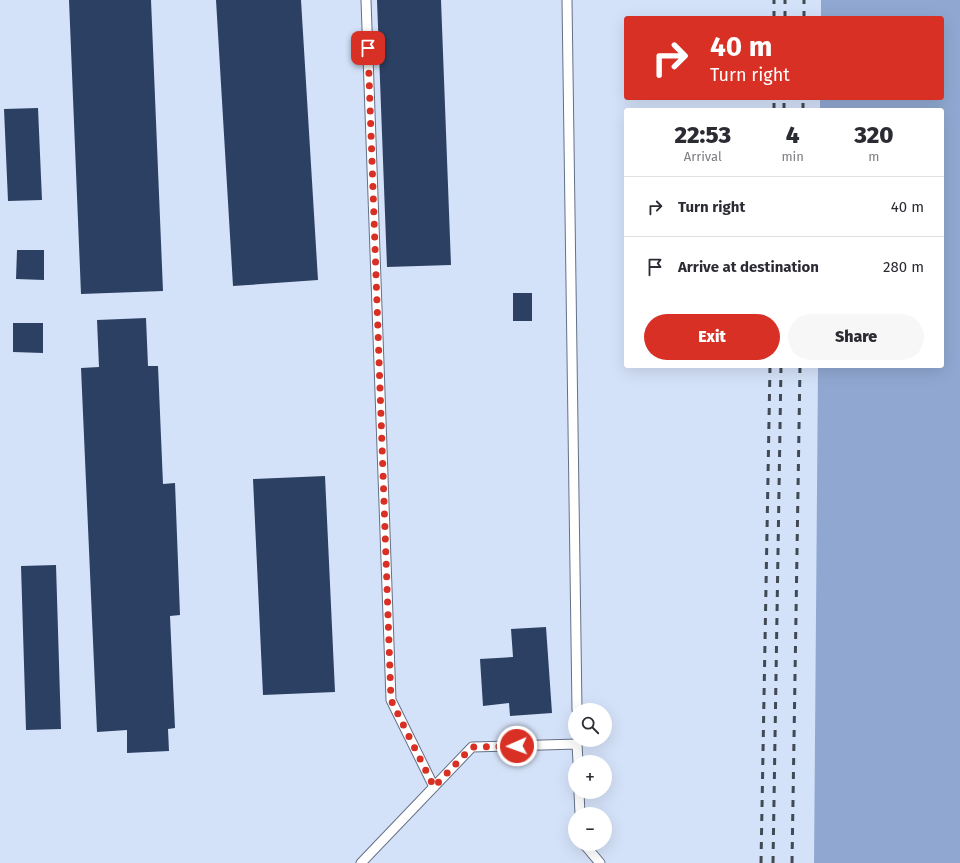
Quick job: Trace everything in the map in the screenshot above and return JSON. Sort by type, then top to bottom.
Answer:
[{"type":"lane","points":[[366,0],[391,700],[434,787]]},
{"type":"lane","points":[[567,0],[577,703]]},
{"type":"lane","points":[[361,863],[472,747],[568,742]]},
{"type":"lane","points":[[590,851],[600,863]]},
{"type":"shaded area","points":[[821,0],[960,0],[960,863],[814,863],[818,368],[944,368],[944,108],[820,108],[820,100],[944,100],[944,16],[821,16]]},
{"type":"building","points":[[69,0],[151,0],[163,291],[81,294]]},
{"type":"building","points":[[216,0],[301,0],[318,280],[233,286]]},
{"type":"building","points":[[377,0],[441,0],[451,265],[387,267]]},
{"type":"building","points":[[38,108],[42,200],[8,201],[4,109]]},
{"type":"building","points":[[17,250],[44,250],[44,280],[16,279]]},
{"type":"building","points":[[513,293],[532,293],[532,321],[513,321]]},
{"type":"building","points":[[146,318],[148,366],[158,366],[163,484],[175,483],[180,615],[170,616],[175,728],[168,729],[169,751],[127,753],[127,730],[97,732],[81,368],[99,367],[97,320]]},
{"type":"building","points":[[13,323],[43,323],[43,353],[13,352]]},
{"type":"building","points":[[325,476],[335,692],[263,695],[253,479]]},
{"type":"building","points":[[56,565],[61,729],[26,730],[21,566]]},
{"type":"building","points":[[546,627],[552,713],[510,716],[509,703],[483,706],[480,659],[513,657],[511,629]]},
{"type":"railway","points":[[774,0],[774,16]]},
{"type":"railway","points":[[785,0],[785,16]]},
{"type":"railway","points":[[804,0],[804,16]]},
{"type":"railway","points":[[774,100],[774,108]]},
{"type":"railway","points":[[784,100],[784,108]]},
{"type":"railway","points":[[803,100],[803,108]]},
{"type":"railway","points":[[761,863],[770,368]]},
{"type":"railway","points":[[773,863],[781,368]]},
{"type":"railway","points":[[792,863],[800,368]]},
{"type":"route","points":[[368,48],[391,700],[434,787],[472,747],[517,746]]}]
